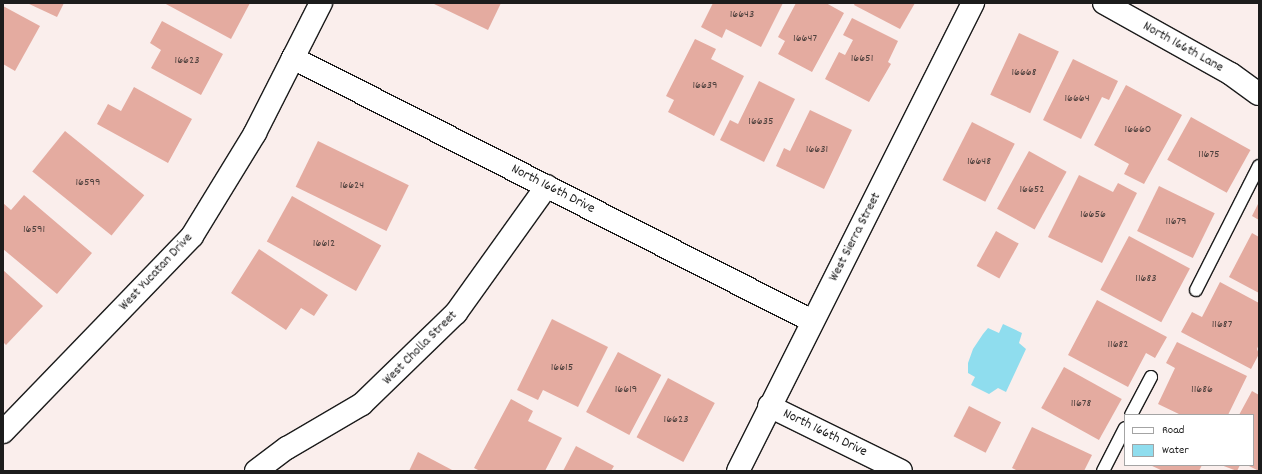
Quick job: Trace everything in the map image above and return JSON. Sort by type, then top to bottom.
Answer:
[{"type":"street","name":"West Yucatan Drive","points":[[3,432],[192,236],[255,133],[321,3]]},
{"type":"street","name":"West Sierra Street","points":[[738,471],[973,3]]},
{"type":"street","name":"North 166th Lane","points":[[1104,3],[1231,74],[1259,94]]},
{"type":"street","name":"North 166th Drive","points":[[293,58],[812,321]]},
{"type":"street","name":"West Cholla Street","points":[[256,471],[287,448],[362,404],[450,319],[547,186]]},
{"type":"street","name":"North 166th Drive","points":[[770,406],[901,471]]},
{"type":"lane","points":[[1196,290],[1259,166]]},
{"type":"lane","points":[[1132,414],[1151,377]]},
{"type":"lane","points":[[1103,471],[1124,430]]},
{"type":"water","points":[[1003,324],[1022,333],[1019,343],[1026,349],[1006,392],[998,388],[989,394],[971,385],[975,377],[968,373],[968,363],[973,349],[988,328],[999,333]]},
{"type":"building","points":[[27,3],[64,3],[57,17]]},
{"type":"building","points":[[164,3],[250,3],[231,39]]},
{"type":"building","points":[[432,3],[501,3],[488,30]]},
{"type":"building","points":[[713,3],[783,3],[761,47],[726,29],[722,38],[701,27]]},
{"type":"building","points":[[796,3],[826,3],[844,13],[812,72],[778,54],[785,41],[778,37]]},
{"type":"building","points":[[855,3],[915,3],[900,29],[854,5]]},
{"type":"building","points":[[3,6],[40,26],[15,71],[3,64]]},
{"type":"building","points":[[852,18],[898,41],[888,62],[891,64],[869,102],[825,79],[839,52],[845,55],[853,40],[843,35]]},
{"type":"building","points":[[162,21],[223,54],[201,95],[151,68],[161,50],[150,43]]},
{"type":"building","points":[[1019,33],[1059,52],[1030,113],[990,95]]},
{"type":"building","points":[[695,39],[716,49],[711,59],[744,76],[714,136],[668,112],[674,100],[666,96]]},
{"type":"building","points":[[1073,59],[1118,81],[1109,100],[1102,97],[1081,139],[1043,120]]},
{"type":"building","points":[[759,81],[795,99],[764,162],[720,140],[730,120],[738,124]]},
{"type":"building","points":[[1126,85],[1182,115],[1144,184],[1124,174],[1129,164],[1094,145]]},
{"type":"building","points":[[134,87],[192,119],[168,163],[97,124],[108,104],[121,111]]},
{"type":"building","points":[[810,110],[852,130],[824,189],[776,166],[784,148],[790,151]]},
{"type":"building","points":[[1191,117],[1250,150],[1227,193],[1167,160]]},
{"type":"building","points":[[972,122],[1015,144],[985,202],[942,180]]},
{"type":"building","points":[[65,131],[144,195],[112,236],[32,171]]},
{"type":"building","points":[[318,141],[409,185],[386,231],[296,187]]},
{"type":"building","points":[[1029,151],[1067,172],[1035,230],[997,209]]},
{"type":"building","points":[[1079,175],[1113,192],[1118,183],[1137,193],[1102,263],[1048,237]]},
{"type":"building","points":[[1159,186],[1215,213],[1193,258],[1137,231]]},
{"type":"building","points":[[24,195],[92,253],[57,294],[3,249],[3,203],[11,210]]},
{"type":"building","points":[[292,196],[381,245],[356,291],[267,241]]},
{"type":"building","points":[[1259,202],[1259,220],[1252,216]]},
{"type":"building","points":[[996,231],[1019,244],[999,279],[977,266]]},
{"type":"building","points":[[1252,233],[1259,237],[1259,293],[1229,277]]},
{"type":"building","points":[[1129,236],[1190,268],[1161,322],[1100,290]]},
{"type":"building","points":[[259,249],[328,295],[314,316],[301,308],[286,330],[231,293]]},
{"type":"building","points":[[3,270],[43,306],[6,345],[3,342]]},
{"type":"building","points":[[1220,282],[1259,303],[1259,344],[1257,349],[1259,354],[1251,369],[1181,332],[1192,312],[1202,317]]},
{"type":"building","points":[[1097,300],[1167,337],[1155,358],[1146,353],[1128,387],[1068,355]]},
{"type":"building","points":[[552,319],[608,347],[578,407],[543,390],[538,400],[517,390]]},
{"type":"building","points":[[1177,342],[1247,376],[1228,414],[1179,414],[1158,404],[1175,368],[1166,363]]},
{"type":"building","points":[[618,352],[661,375],[629,435],[586,412]]},
{"type":"building","points":[[1064,367],[1122,399],[1099,440],[1041,408]]},
{"type":"building","points":[[668,378],[715,403],[683,462],[637,437]]},
{"type":"building","points":[[1252,391],[1259,395],[1259,471],[1249,466],[1254,466],[1254,414],[1240,414]]},
{"type":"building","points":[[511,399],[533,411],[528,421],[562,438],[545,471],[480,471],[474,468]]},
{"type":"building","points":[[969,406],[1001,422],[986,453],[954,436]]},
{"type":"building","points":[[1032,427],[1092,455],[1084,471],[1018,471],[1012,468]]},
{"type":"building","points":[[576,446],[614,466],[611,471],[563,471]]},
{"type":"building","points":[[418,452],[454,471],[409,471]]},
{"type":"building","points":[[1152,466],[1202,466],[1199,471],[1163,471]]},
{"type":"building","points":[[1224,466],[1240,466],[1237,471]]}]
